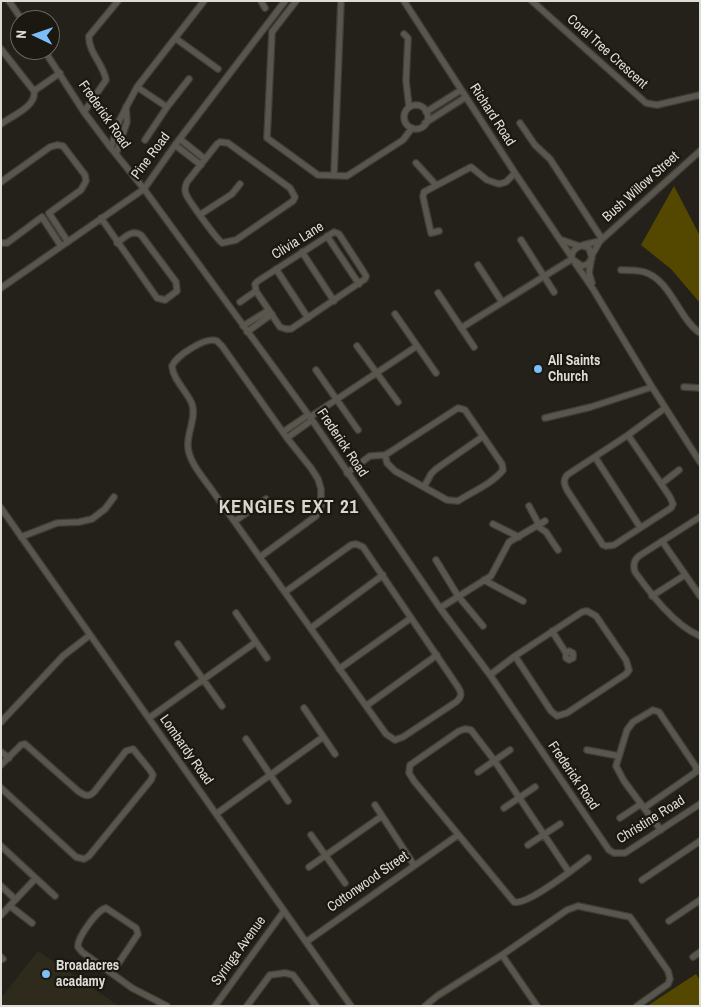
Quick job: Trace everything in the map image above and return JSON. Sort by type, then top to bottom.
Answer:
[{"type":"street","points":[[84,112],[106,80],[104,72],[90,45],[89,36],[118,1]]},
{"type":"street","points":[[111,148],[119,120],[137,87],[204,1]]},
{"type":"street","points":[[261,1],[265,8]]},
{"type":"street","name":"Pine Road","points":[[1,288],[144,188],[285,1]]},
{"type":"street","points":[[296,1],[272,32],[267,138],[318,175],[347,176],[403,140],[412,128]]},
{"type":"street","points":[[334,176],[341,1]]},
{"type":"street","name":"Richard Road","points":[[404,1],[515,173],[562,240],[700,462]]},
{"type":"street","name":"Coral Tree Crescent","points":[[532,1],[646,103],[657,105],[700,94]]},
{"type":"street","points":[[404,34],[408,38],[406,81],[410,106]]},
{"type":"street","points":[[175,38],[218,69]]},
{"type":"street","points":[[1,49],[34,91],[31,103],[1,124]]},
{"type":"street","name":"Frederick Road","points":[[51,60],[84,112],[144,188],[246,332],[310,417],[440,608],[490,675],[600,838],[609,850],[614,853]]},
{"type":"street","points":[[34,91],[60,73]]},
{"type":"street","points":[[145,140],[189,79]]},
{"type":"street","points":[[137,87],[167,107]]},
{"type":"street","points":[[426,112],[461,90]]},
{"type":"street","points":[[425,123],[426,112],[421,106],[410,106],[404,113],[406,124],[412,128],[420,128],[466,97]]},
{"type":"street","points":[[116,154],[128,122],[126,107]]},
{"type":"street","points":[[520,123],[535,145],[550,159],[601,240]]},
{"type":"street","points":[[180,139],[205,159]]},
{"type":"street","points":[[220,142],[228,143],[290,188],[295,197],[293,201],[236,240],[227,243],[220,241],[188,198],[185,189],[187,182],[205,159],[217,144],[220,142]]},
{"type":"street","points":[[1,182],[50,147],[57,145],[62,146],[85,175],[86,181],[81,190],[7,243],[1,243]]},
{"type":"street","points":[[175,145],[200,165]]},
{"type":"street","name":"Bush Willow Street","points":[[591,258],[601,240],[700,151]]},
{"type":"street","points":[[416,163],[436,185]]},
{"type":"street","points":[[439,231],[431,233],[423,197],[424,192],[471,168],[486,180],[499,184],[506,182],[515,173]]},
{"type":"street","points":[[201,214],[232,194],[240,184]]},
{"type":"street","points":[[49,213],[68,242]]},
{"type":"street","points":[[42,217],[61,246]]},
{"type":"street","points":[[101,218],[117,243],[159,300],[165,300],[177,291],[176,282],[142,235],[132,233],[117,243]]},
{"type":"street","name":"Clivia Lane","points":[[256,291],[255,284],[258,281],[334,232],[338,233],[366,276],[359,284]]},
{"type":"street","points":[[240,302],[256,291],[280,327],[291,329],[359,284],[327,236]]},
{"type":"street","points":[[521,240],[554,292]]},
{"type":"street","points":[[562,240],[589,248],[591,258],[585,265],[578,265],[573,259],[574,250],[581,246]]},
{"type":"street","name":"Bush Willow Street","points":[[581,246],[601,240]]},
{"type":"street","points":[[302,252],[334,301]]},
{"type":"street","name":"Richard Road","points":[[591,258],[589,273],[593,289]]},
{"type":"street","points":[[461,328],[573,259]]},
{"type":"street","points":[[478,265],[502,302]]},
{"type":"street","points":[[276,269],[308,318]]},
{"type":"street","points":[[621,270],[645,272],[656,278],[692,326],[700,333]]},
{"type":"street","points":[[438,293],[474,347]]},
{"type":"street","points":[[243,326],[270,312]]},
{"type":"street","points":[[246,332],[270,312]]},
{"type":"street","points":[[394,314],[436,374]]},
{"type":"street","points":[[260,557],[313,519],[321,505],[322,493],[318,479],[217,341],[213,339],[205,341],[175,360],[172,364],[172,371],[193,406],[188,442],[191,457],[235,521],[260,557],[310,628],[386,734],[395,740],[403,737],[456,702],[460,697],[461,691],[366,549],[360,545],[354,544],[285,592]]},
{"type":"street","points":[[357,346],[398,402]]},
{"type":"street","points":[[285,435],[417,346]]},
{"type":"street","points":[[316,370],[358,430]]},
{"type":"street","points":[[545,418],[591,407],[652,386]]},
{"type":"street","points":[[684,387],[700,388]]},
{"type":"street","points":[[347,473],[370,456],[385,455],[458,408],[465,410],[502,464],[502,470],[499,475],[458,501],[447,500],[390,468],[385,455]]},
{"type":"street","points":[[628,435],[673,503],[672,507],[614,545],[606,546],[603,545],[567,490],[564,484],[566,477],[665,408]]},
{"type":"street","points":[[424,488],[431,474],[436,469],[482,437]]},
{"type":"street","points":[[595,457],[640,528]]},
{"type":"street","points":[[661,484],[679,470]]},
{"type":"street","points":[[21,537],[57,523],[79,522],[92,519],[103,512],[114,497]]},
{"type":"street","points":[[235,521],[266,499]]},
{"type":"street","points":[[529,506],[558,550]]},
{"type":"street","name":"Lombardy Road","points":[[1,508],[351,1006]]},
{"type":"street","points":[[700,517],[639,556],[634,563],[635,572],[660,605],[688,630],[700,636]]},
{"type":"street","points":[[493,524],[519,536]]},
{"type":"street","points":[[440,608],[491,576],[509,542],[540,524]]},
{"type":"street","points":[[662,540],[700,596]]},
{"type":"street","points":[[436,560],[458,596],[483,626]]},
{"type":"street","points":[[310,628],[383,575]]},
{"type":"street","points":[[652,596],[685,575]]},
{"type":"street","points":[[484,580],[523,601]]},
{"type":"street","points":[[490,675],[515,656],[552,631],[582,612],[590,611],[596,616],[626,660],[629,668],[628,672],[563,715],[557,716],[551,711],[515,656]]},
{"type":"street","points":[[236,613],[267,658]]},
{"type":"street","points":[[340,669],[411,618]]},
{"type":"street","points":[[552,631],[566,652]]},
{"type":"street","points":[[1,722],[63,656],[90,636]]},
{"type":"street","points":[[148,718],[256,642]]},
{"type":"street","points":[[178,644],[222,706]]},
{"type":"street","points":[[366,706],[437,655]]},
{"type":"street","points":[[304,708],[336,754]]},
{"type":"street","points":[[620,818],[643,806],[694,774],[696,767],[659,712],[653,710],[630,724],[616,766],[617,770],[643,806],[661,830]]},
{"type":"street","points":[[569,872],[476,734],[467,729],[459,730],[410,765],[409,773],[414,781],[503,890],[516,903],[526,901],[569,872],[588,858]]},
{"type":"street","points":[[216,814],[323,737]]},
{"type":"street","points":[[246,739],[288,801]]},
{"type":"street","points":[[1,765],[21,745],[27,745],[78,791],[88,796],[94,792],[128,749],[136,751],[152,773],[152,778],[89,856],[84,859],[76,857],[1,788]]},
{"type":"street","points":[[478,772],[510,750]]},
{"type":"street","points":[[586,750],[619,756]]},
{"type":"street","points":[[1,752],[8,758]]},
{"type":"street","points":[[504,808],[535,787]]},
{"type":"street","name":"Christine Road","points":[[614,853],[625,853],[700,804]]},
{"type":"street","points":[[374,805],[414,865]]},
{"type":"street","points":[[309,867],[382,816]]},
{"type":"street","points":[[528,845],[560,824]]},
{"type":"street","name":"Cottonwood Street","points":[[306,942],[458,834]]},
{"type":"street","points":[[311,835],[345,883]]},
{"type":"street","points":[[642,880],[700,841]]},
{"type":"street","points":[[1,846],[55,896]]},
{"type":"street","points":[[1,915],[35,879]]},
{"type":"street","points":[[1,886],[15,899]]},
{"type":"street","points":[[668,921],[700,900]]},
{"type":"street","points":[[10,906],[32,923]]},
{"type":"street","points":[[425,1006],[437,996],[576,906],[628,916],[636,924],[668,971],[670,979],[665,987],[638,1006]]},
{"type":"street","points":[[112,973],[138,934],[136,928],[106,908],[98,912],[77,946],[82,952],[132,988],[167,1006]]},
{"type":"street","name":"Syringa Avenue","points":[[215,1006],[284,911]]},
{"type":"street","points":[[693,956],[700,952]]},
{"type":"street","points":[[502,955],[537,1006]]},
{"type":"street","points":[[247,1006],[270,975],[290,974],[296,979],[316,1006]]},
{"type":"street","points":[[252,999],[257,1006]]},
{"type":"shaded area","points":[[674,186],[700,236],[700,303],[671,269],[641,245]]},
{"type":"shaded area","name":"Broadacres acadamy","points":[[38,951],[119,1006],[1,1006],[1,998]]},
{"type":"shaded area","points":[[696,974],[700,980],[700,1006],[647,1006]]},
{"type":"place","name":"All Saints Church","points":[[538,369]]},
{"type":"place","name":"Broadacres acadamy","points":[[46,974]]},
{"type":"district","name":"KENGIES EXT 21","points":[[289,508]]}]
